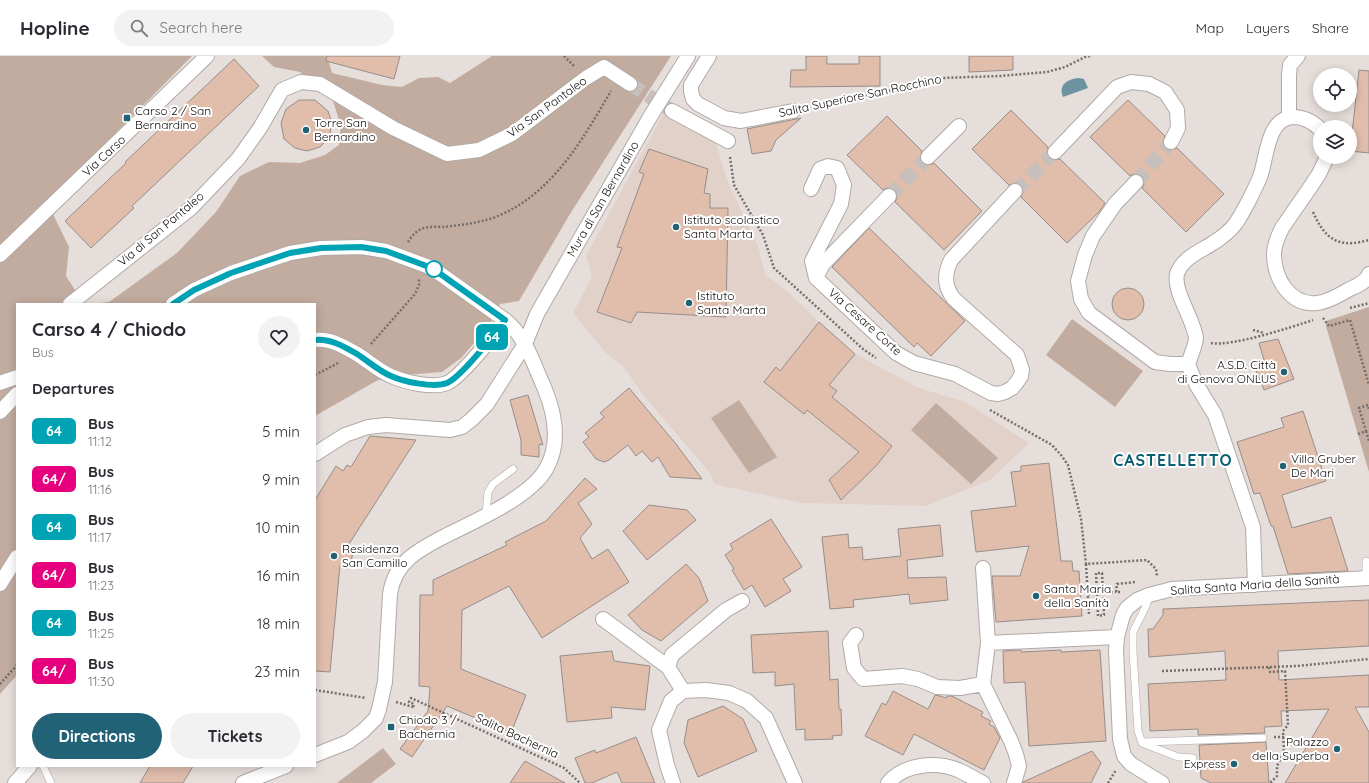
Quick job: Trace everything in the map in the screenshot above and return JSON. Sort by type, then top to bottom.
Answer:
[{"type":"street","name":"Via Carso","points":[[0,255],[207,56]]},
{"type":"street","name":"Mura di San Bernardino","points":[[316,453],[345,435],[368,427],[386,425],[450,430],[462,427],[487,404],[525,344],[537,314],[650,117],[688,56]]},
{"type":"street","name":"Salita Superiore San Rocchino","points":[[709,56],[691,85],[693,99],[698,104],[724,118],[741,121],[793,111]]},
{"type":"street","points":[[1289,117],[1290,65],[1298,56]]},
{"type":"street","name":"Via San Pantaleo","points":[[260,128],[282,90],[301,82],[320,84],[393,128],[447,154],[479,150],[512,134],[586,78],[604,67],[625,81]]},
{"type":"street","points":[[1054,152],[1117,87],[1131,82],[1149,84],[1165,92],[1177,110],[1178,128],[1171,142]]},
{"type":"street","points":[[672,111],[728,142]]},
{"type":"street","points":[[1255,585],[1253,527],[1215,415],[1196,384],[1188,364],[1196,339],[1179,291],[1177,281],[1178,273],[1183,265],[1196,252],[1214,243],[1236,223],[1260,178],[1266,159],[1268,143],[1276,127],[1283,120],[1289,117],[1308,119],[1313,123]]},
{"type":"street","points":[[724,118],[728,142]]},
{"type":"street","points":[[928,157],[958,126]]},
{"type":"street","name":"Via di San Pantaleo","points":[[71,303],[191,208],[238,159],[260,128]]},
{"type":"street","points":[[1324,164],[1319,174],[1282,228],[1274,253],[1278,275],[1293,298],[1318,303],[1362,284],[1368,277]]},
{"type":"street","points":[[811,189],[820,169],[828,166],[837,168],[844,185],[841,204],[812,261],[816,278]]},
{"type":"street","points":[[1136,182],[1115,204],[1093,236],[1085,256],[1078,281],[1081,299],[1089,313],[1155,362],[1188,364]]},
{"type":"street","name":"Via Cesare Corte","points":[[816,278],[896,353],[914,363],[955,374],[991,394],[1005,392],[1012,388],[1021,376],[1022,370],[1017,356],[954,299],[949,292],[946,283],[946,275],[947,268],[951,260],[1015,191]]},
{"type":"street","points":[[816,278],[823,264],[889,196]]},
{"type":"street","points":[[174,303],[194,290],[231,273],[290,253],[321,248],[361,247],[386,251],[432,268],[505,320],[519,334],[525,344],[554,416],[555,430],[553,452],[546,470],[537,480],[520,495],[486,515],[425,547],[406,560],[398,570],[391,584],[385,682],[376,718],[363,731],[348,742],[316,755]]},
{"type":"street","points":[[316,340],[320,339],[341,345],[395,377],[426,385],[438,385],[448,383],[471,362],[505,320]]},
{"type":"street","points":[[0,383],[16,377]]},
{"type":"street","points":[[0,412],[16,395]]},
{"type":"street","points":[[0,584],[16,559]]},
{"type":"street","points":[[983,568],[988,643],[983,684],[1016,754],[1019,766],[1014,783]]},
{"type":"street","name":"Salita Santa Maria della Sanità","points":[[1143,598],[1172,589],[1368,578]]},
{"type":"street","points":[[1143,598],[1128,608],[1123,615],[1117,637],[1116,650],[1120,739],[1124,756],[1131,764],[1162,783]]},
{"type":"street","points":[[668,667],[672,655],[726,610],[742,601]]},
{"type":"street","points":[[603,619],[668,667],[683,691]]},
{"type":"street","points":[[856,635],[850,643],[854,668],[863,679],[902,676],[918,679],[937,686],[960,688],[983,684]]},
{"type":"street","points":[[988,643],[1117,637]]},
{"type":"street","points":[[673,783],[667,765],[659,730],[671,701],[683,691],[706,690],[729,693],[747,700],[766,718],[795,783]]},
{"type":"street","points":[[888,783],[893,777],[903,770],[920,766],[938,766],[957,770],[983,783]]},
{"type":"street","points":[[15,783],[29,767]]},
{"type":"street","points":[[243,783],[283,767]]},
{"type":"lane","points":[[486,515],[488,492],[493,484],[513,468]]},
{"type":"lane","points":[[1366,561],[1368,578]]},
{"type":"lane","points":[[1142,743],[1138,731],[1133,632],[1146,606],[1143,598]]},
{"type":"lane","points":[[1142,743],[1263,738]]},
{"type":"lane","points":[[1142,743],[1178,757],[1193,758]]},
{"type":"lane","points":[[43,767],[51,783]]},
{"type":"path","name":"Salita Superiore San Rocchino","points":[[793,111],[821,107],[942,78],[1000,76],[1047,72],[1066,67],[1090,56]]},
{"type":"path","points":[[360,356],[416,294],[419,285],[419,277],[408,259],[411,237],[421,229],[464,225],[492,218],[515,207],[538,192],[560,170],[625,81]]},
{"type":"path","points":[[728,142],[734,185],[763,235],[774,268],[863,349],[882,362]]},
{"type":"path","points":[[1309,189],[1313,211],[1321,228],[1328,236],[1336,241],[1352,243],[1369,240]]},
{"type":"path","points":[[1348,309],[1369,303]]},
{"type":"path","points":[[1219,344],[1266,334],[1329,315]]},
{"type":"path","points":[[1323,317],[1329,326],[1350,320],[1369,385]]},
{"type":"path","points":[[1253,330],[1266,334]]},
{"type":"path","points":[[1369,410],[1368,405],[1359,408],[1369,441]]},
{"type":"path","points":[[989,409],[1052,445],[1068,465],[1081,519],[1086,564],[1089,615]]},
{"type":"path","points":[[1358,434],[1366,431]]},
{"type":"path","points":[[1086,564],[1147,560],[1156,569],[1157,576],[1153,580]]},
{"type":"path","points":[[1102,572],[1104,615],[1098,616],[1097,594],[1096,573],[1102,572]]},
{"type":"path","points":[[1116,592],[1117,584],[1138,582]]},
{"type":"path","points":[[1103,593],[1128,592],[1143,598]]},
{"type":"path","points":[[1088,594],[1097,594]]},
{"type":"path","points":[[1162,671],[1270,667],[1369,659]]},
{"type":"path","points":[[0,684],[16,666]]},
{"type":"path","points":[[1270,667],[1270,672],[1285,671],[1288,725],[1283,731],[1284,752],[1277,766],[1277,776],[1270,783]]},
{"type":"path","points":[[316,690],[367,698]]},
{"type":"path","name":"Salita Bachernia","points":[[413,707],[414,704],[409,702],[411,698],[564,768],[580,783]]},
{"type":"shaded area","points":[[0,56],[192,56],[47,202],[69,247],[66,276],[83,303],[16,303],[16,676],[0,694]]},
{"type":"shaded area","points":[[262,56],[327,56],[332,73],[382,85],[402,87],[419,78],[438,77],[450,83],[492,56],[671,56],[570,214],[519,301],[500,304],[489,326],[461,358],[442,372],[392,376],[376,381],[316,415],[316,303],[100,303],[109,302],[177,253],[216,212],[240,176],[269,162],[300,163],[325,155],[339,145],[341,126],[333,101],[300,72],[274,67]]},
{"type":"shaded area","name":"Istituto Santa Marta","points":[[664,113],[714,138],[729,185],[758,246],[765,274],[789,293],[855,354],[919,388],[965,402],[1029,443],[990,480],[926,506],[802,503],[714,484],[711,474],[644,396],[623,366],[606,353],[573,313],[592,277],[586,256]]},
{"type":"shaded area","points":[[1369,307],[1369,472],[1326,322]]},
{"type":"shaded area","points":[[1072,319],[1143,371],[1115,407],[1046,355]]},
{"type":"shaded area","points":[[739,400],[777,457],[749,473],[711,418]]},
{"type":"shaded area","points":[[936,403],[998,458],[971,484],[911,430]]},
{"type":"shaded area","points":[[383,748],[396,764],[371,783],[337,783]]},
{"type":"water","points":[[1079,78],[1084,79],[1088,88],[1063,97],[1062,89],[1065,83],[1067,81]]},
{"type":"building","points":[[327,56],[400,56],[394,79],[326,61]]},
{"type":"building","points":[[806,56],[827,56],[827,64],[859,64],[859,56],[880,56],[880,86],[790,87],[791,70],[806,70]]},
{"type":"building","points":[[969,56],[1013,56],[1013,70],[969,72]]},
{"type":"building","points":[[234,59],[259,86],[132,206],[134,208],[91,248],[65,221]]},
{"type":"building","points":[[1359,70],[1369,71],[1369,153],[1357,152],[1357,120],[1353,120],[1354,112],[1357,112]]},
{"type":"building","name":"Torre San Bernardino","points":[[299,100],[315,100],[328,111],[332,123],[329,138],[320,147],[307,151],[295,148],[284,139],[281,123],[286,109]]},
{"type":"building","points":[[1128,100],[1165,136],[1163,142],[1164,147],[1171,150],[1177,148],[1224,194],[1186,232],[1142,188],[1144,184],[1142,176],[1133,174],[1130,176],[1090,137]]},
{"type":"building","points":[[1011,110],[1048,147],[1047,154],[1049,158],[1053,160],[1060,159],[1105,203],[1099,212],[1067,243],[1021,197],[1023,192],[1021,185],[1016,183],[1009,185],[972,149]]},
{"type":"building","points":[[887,116],[922,151],[920,159],[922,163],[930,165],[934,163],[982,211],[944,250],[895,202],[897,194],[895,190],[887,188],[883,190],[847,155]]},
{"type":"building","points":[[801,118],[776,140],[771,151],[752,154],[747,129]]},
{"type":"building","name":"Istituto scolastico Santa Marta","points":[[649,149],[708,169],[704,193],[710,194],[710,208],[728,208],[726,317],[637,312],[631,323],[597,312],[622,248],[617,247],[644,174],[639,172]]},
{"type":"building","points":[[869,228],[965,321],[931,356],[917,343],[914,347],[832,267]]},
{"type":"building","points":[[1125,288],[1131,288],[1141,295],[1144,304],[1143,310],[1137,317],[1131,320],[1125,320],[1115,313],[1112,307],[1112,301],[1119,291]]},
{"type":"building","points":[[819,322],[855,354],[829,385],[837,391],[832,397],[892,446],[876,466],[841,500],[829,480],[859,452],[807,410],[804,414],[764,382],[776,367],[780,371]]},
{"type":"building","points":[[1278,339],[1294,379],[1264,390],[1256,371],[1266,367],[1259,343]]},
{"type":"building","points":[[629,388],[676,444],[702,479],[670,477],[658,457],[652,462],[642,451],[636,456],[628,445],[609,460],[604,462],[596,459],[583,442],[589,437],[585,433],[604,417],[600,413]]},
{"type":"building","points":[[528,395],[543,445],[539,444],[539,457],[521,455],[521,440],[510,400]]},
{"type":"building","name":"Villa Gruber De Mari","points":[[1303,411],[1326,481],[1282,495],[1292,528],[1331,517],[1348,571],[1288,574],[1273,526],[1271,526],[1260,493],[1254,494],[1237,442],[1284,427],[1281,418]]},
{"type":"building","name":"Residenza San Camillo","points":[[370,436],[416,440],[347,547],[353,552],[350,567],[340,565],[330,672],[316,671],[316,498],[336,466],[343,471],[347,465],[351,467]]},
{"type":"building","points":[[1049,463],[1061,561],[1072,561],[1073,571],[1079,571],[1082,616],[996,622],[992,576],[1020,576],[1029,546],[976,552],[971,511],[1016,506],[1011,472],[1021,471],[1021,466]]},
{"type":"building","points":[[585,478],[597,489],[578,503],[592,524],[580,538],[592,559],[608,549],[629,582],[542,638],[509,586],[462,610],[461,669],[526,695],[511,733],[447,706],[412,757],[400,749],[428,711],[430,687],[419,686],[420,595],[433,595],[433,580],[507,545],[505,542],[546,521]]},
{"type":"building","points":[[649,505],[687,510],[696,520],[647,560],[623,531]]},
{"type":"building","points":[[771,519],[802,567],[783,579],[791,591],[765,607],[752,585],[744,590],[732,570],[734,569],[725,555],[733,549],[730,544]]},
{"type":"building","points":[[940,525],[943,556],[907,560],[908,578],[946,577],[948,600],[910,604],[909,594],[853,600],[854,607],[830,609],[822,537],[848,534],[849,548],[862,547],[863,560],[901,556],[898,529]]},
{"type":"building","points":[[686,564],[699,578],[708,601],[661,641],[642,630],[628,615]]},
{"type":"building","points":[[1369,600],[1369,646],[1278,651],[1279,680],[1369,675],[1369,707],[1355,707],[1369,732],[1369,783],[1285,783],[1329,709],[1281,711],[1282,726],[1264,727],[1265,733],[1198,735],[1198,729],[1150,731],[1148,684],[1226,680],[1225,651],[1149,657],[1148,629],[1153,629],[1163,615],[1163,609]]},
{"type":"building","points":[[828,631],[830,680],[838,679],[842,735],[832,736],[833,739],[805,740],[805,729],[796,730],[794,684],[775,686],[775,672],[753,673],[751,635]]},
{"type":"building","points":[[1021,650],[1021,652],[1061,650],[1061,652],[1100,650],[1106,741],[1029,746],[1025,682],[1004,683],[1003,651]]},
{"type":"building","points":[[612,651],[614,661],[650,666],[645,710],[611,707],[612,718],[567,722],[560,656]]},
{"type":"building","points":[[893,691],[928,709],[935,695],[946,698],[947,696],[952,696],[983,712],[981,716],[991,721],[989,724],[994,727],[1000,738],[984,770],[914,734],[903,755],[865,736],[882,703],[886,705]]},
{"type":"building","points":[[723,706],[743,719],[757,751],[698,777],[684,743],[688,720]]},
{"type":"building","points":[[636,737],[655,783],[622,783],[617,772],[592,783],[585,783],[575,758],[595,750],[596,753]]},
{"type":"building","name":"Express","points":[[1266,742],[1269,783],[1211,783],[1201,778],[1199,745]]},
{"type":"building","points":[[1092,751],[1101,763],[1091,783],[1023,783],[1023,782]]},
{"type":"building","points":[[525,761],[565,783],[510,783]]},
{"type":"building","points":[[149,767],[192,767],[183,783],[140,783]]},
{"type":"tunnel","points":[[630,84],[672,111]]},
{"type":"tunnel","points":[[1136,182],[1171,142]]},
{"type":"tunnel","points":[[1015,191],[1055,152]]},
{"type":"tunnel","points":[[889,196],[928,157]]},
{"type":"bus line","name":"64","points":[[174,303],[194,290],[231,273],[290,253],[321,248],[361,247],[386,251],[432,268],[505,320],[471,362],[457,376],[448,383],[438,385],[426,385],[395,377],[341,345],[320,339],[316,340]]},
{"type":"place","name":"Carso 2 / San Bernardino","points":[[127,118]]},
{"type":"place","name":"Torre San Bernardino","points":[[306,130]]},
{"type":"place","name":"Istituto scolastico Santa Marta","points":[[676,227]]},
{"type":"place","name":"Istituto Santa Marta","points":[[689,303]]},
{"type":"place","name":"A.S.D. Città di Genova ONLUS","points":[[1284,372]]},
{"type":"place","name":"Villa Gruber De Mari","points":[[1283,466]]},
{"type":"place","name":"Residenza San Camillo","points":[[334,556]]},
{"type":"place","name":"Santa Maria della Sanità","points":[[1036,596]]},
{"type":"place","name":"Chiodo 3 / Bachernia","points":[[391,727]]},
{"type":"place","name":"Palazzo della Superba","points":[[1337,749]]},
{"type":"place","name":"Express","points":[[1234,764]]},
{"type":"district","name":"CASTELLETTO","points":[[1173,460]]}]
